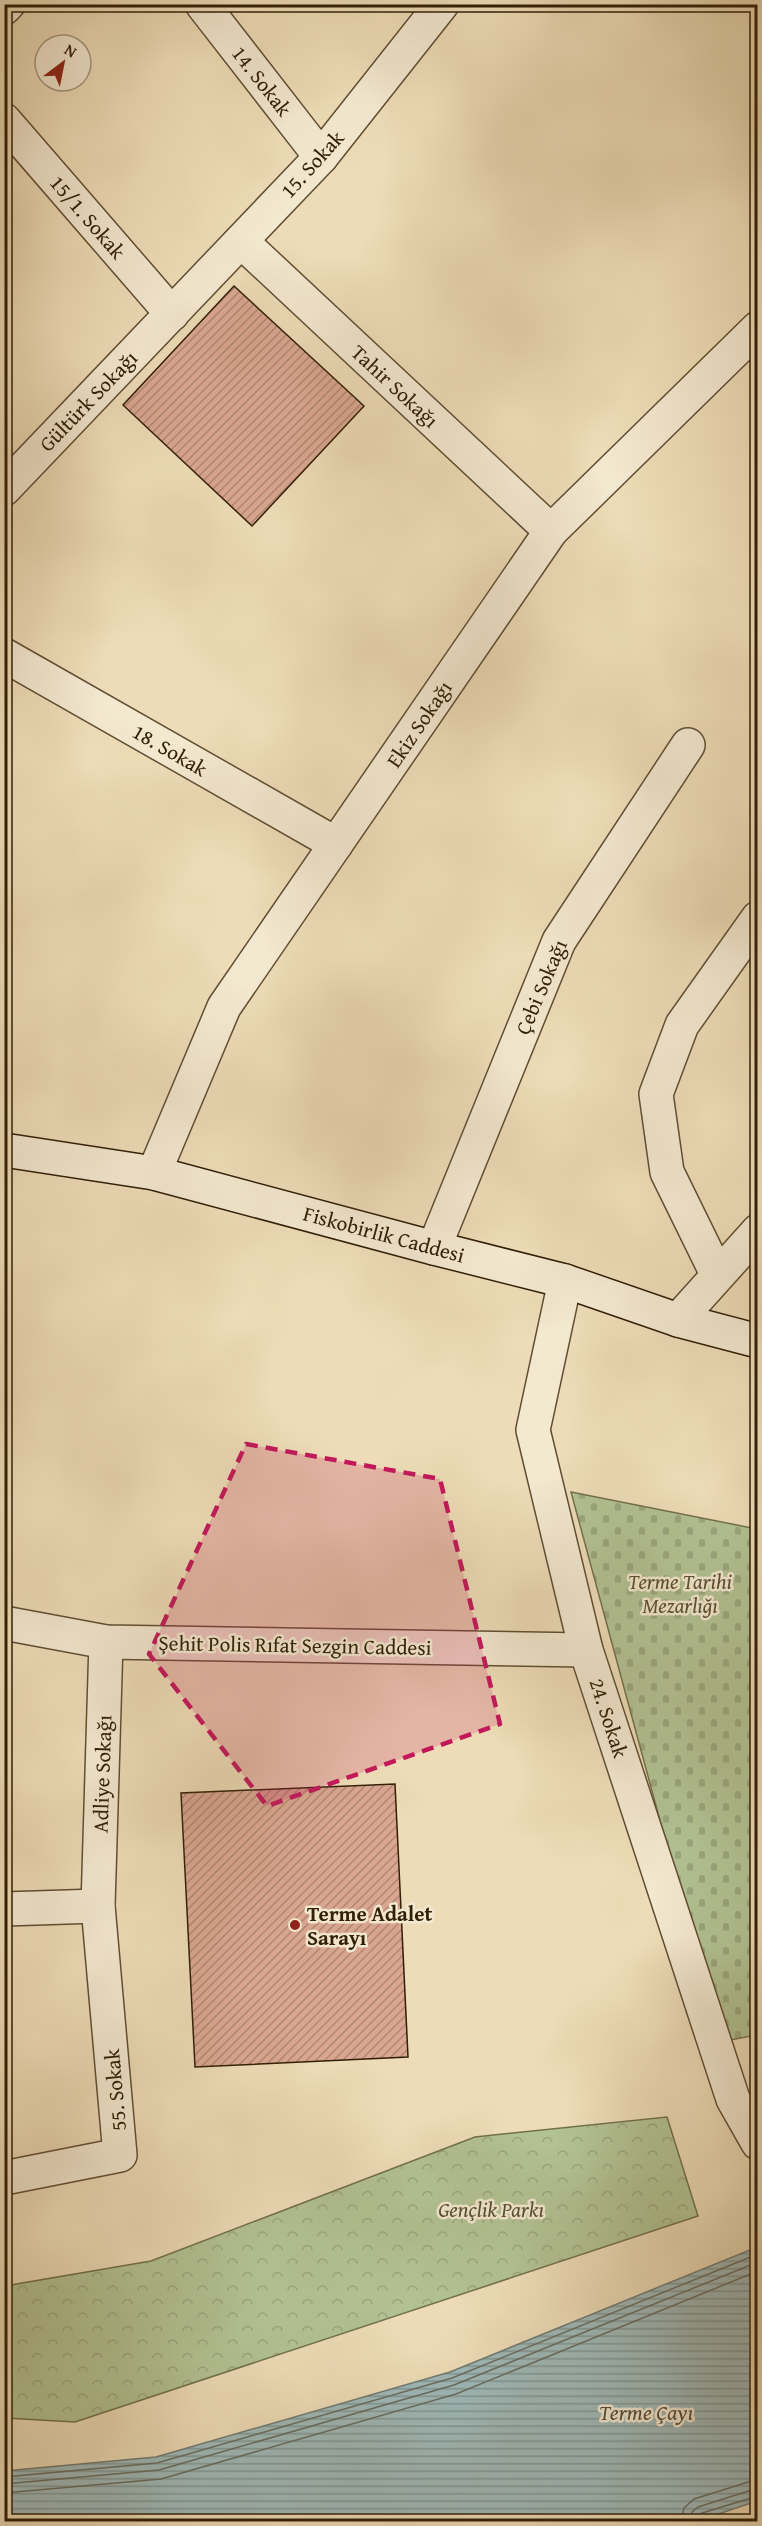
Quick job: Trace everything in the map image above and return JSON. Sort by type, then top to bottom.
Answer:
[{"type":"street","points":[[4,8],[8,4]]},
{"type":"street","name":"14. Sokak","points":[[202,4],[321,157]]},
{"type":"street","name":"15. Sokak","points":[[172,314],[321,157],[442,4]]},
{"type":"street","name":"15/1. Sokak","points":[[4,120],[172,314]]},
{"type":"street","name":"Tahir Sokağı","points":[[241,241],[551,531]]},
{"type":"street","name":"Gültürk Sokağı","points":[[7,480],[172,314]]},
{"type":"street","name":"Ekiz Sokağı","points":[[154,1173],[224,1007],[551,531],[758,328]]},
{"type":"street","name":"18. Sokak","points":[[4,655],[336,844]]},
{"type":"street","name":"Çebi Sokağı","points":[[434,1248],[559,941],[688,746]]},
{"type":"street","points":[[717,1274],[667,1172],[656,1094],[682,1025],[758,918]]},
{"type":"street","name":"Fiskobirlik Caddesi","points":[[4,1150],[154,1173],[565,1281],[678,1320],[758,1341]]},
{"type":"street","points":[[678,1320],[758,1231]]},
{"type":"street","name":"24. Sokak","points":[[565,1281],[533,1430],[586,1650],[733,2099],[758,2143]]},
{"type":"street","name":"Şehit Polis Rıfat Sezgin Caddesi","points":[[4,1623],[106,1642],[586,1650]]},
{"type":"street","name":"Adliye Sokağı","points":[[98,1906],[106,1642]]},
{"type":"street","points":[[4,1909],[98,1906]]},
{"type":"street","name":"55. Sokak","points":[[4,2178],[120,2155],[98,1906]]},
{"type":"highlighted area","points":[[246,1444],[440,1479],[500,1724],[267,1806],[149,1654]]},
{"type":"green space","name":"Terme Tarihi Mezarlığı","points":[[571,1492],[757,1529],[757,2035],[720,2042]]},
{"type":"green space","name":"Gençlik Parkı","points":[[667,2117],[698,2216],[75,2422],[5,2418],[5,2286],[151,2261],[475,2137]]},
{"type":"water","name":"Terme Çayı","points":[[757,2247],[757,2501],[695,2522],[5,2521],[5,2471],[156,2457],[450,2372]]},
{"type":"building","points":[[234,286],[364,406],[252,526],[123,405]]},
{"type":"building","name":"Terme Adalet Sarayı","points":[[395,1784],[408,2057],[195,2067],[181,1793]]},
{"type":"place","name":"Terme Adalet Sarayı","points":[[295,1925]]}]
